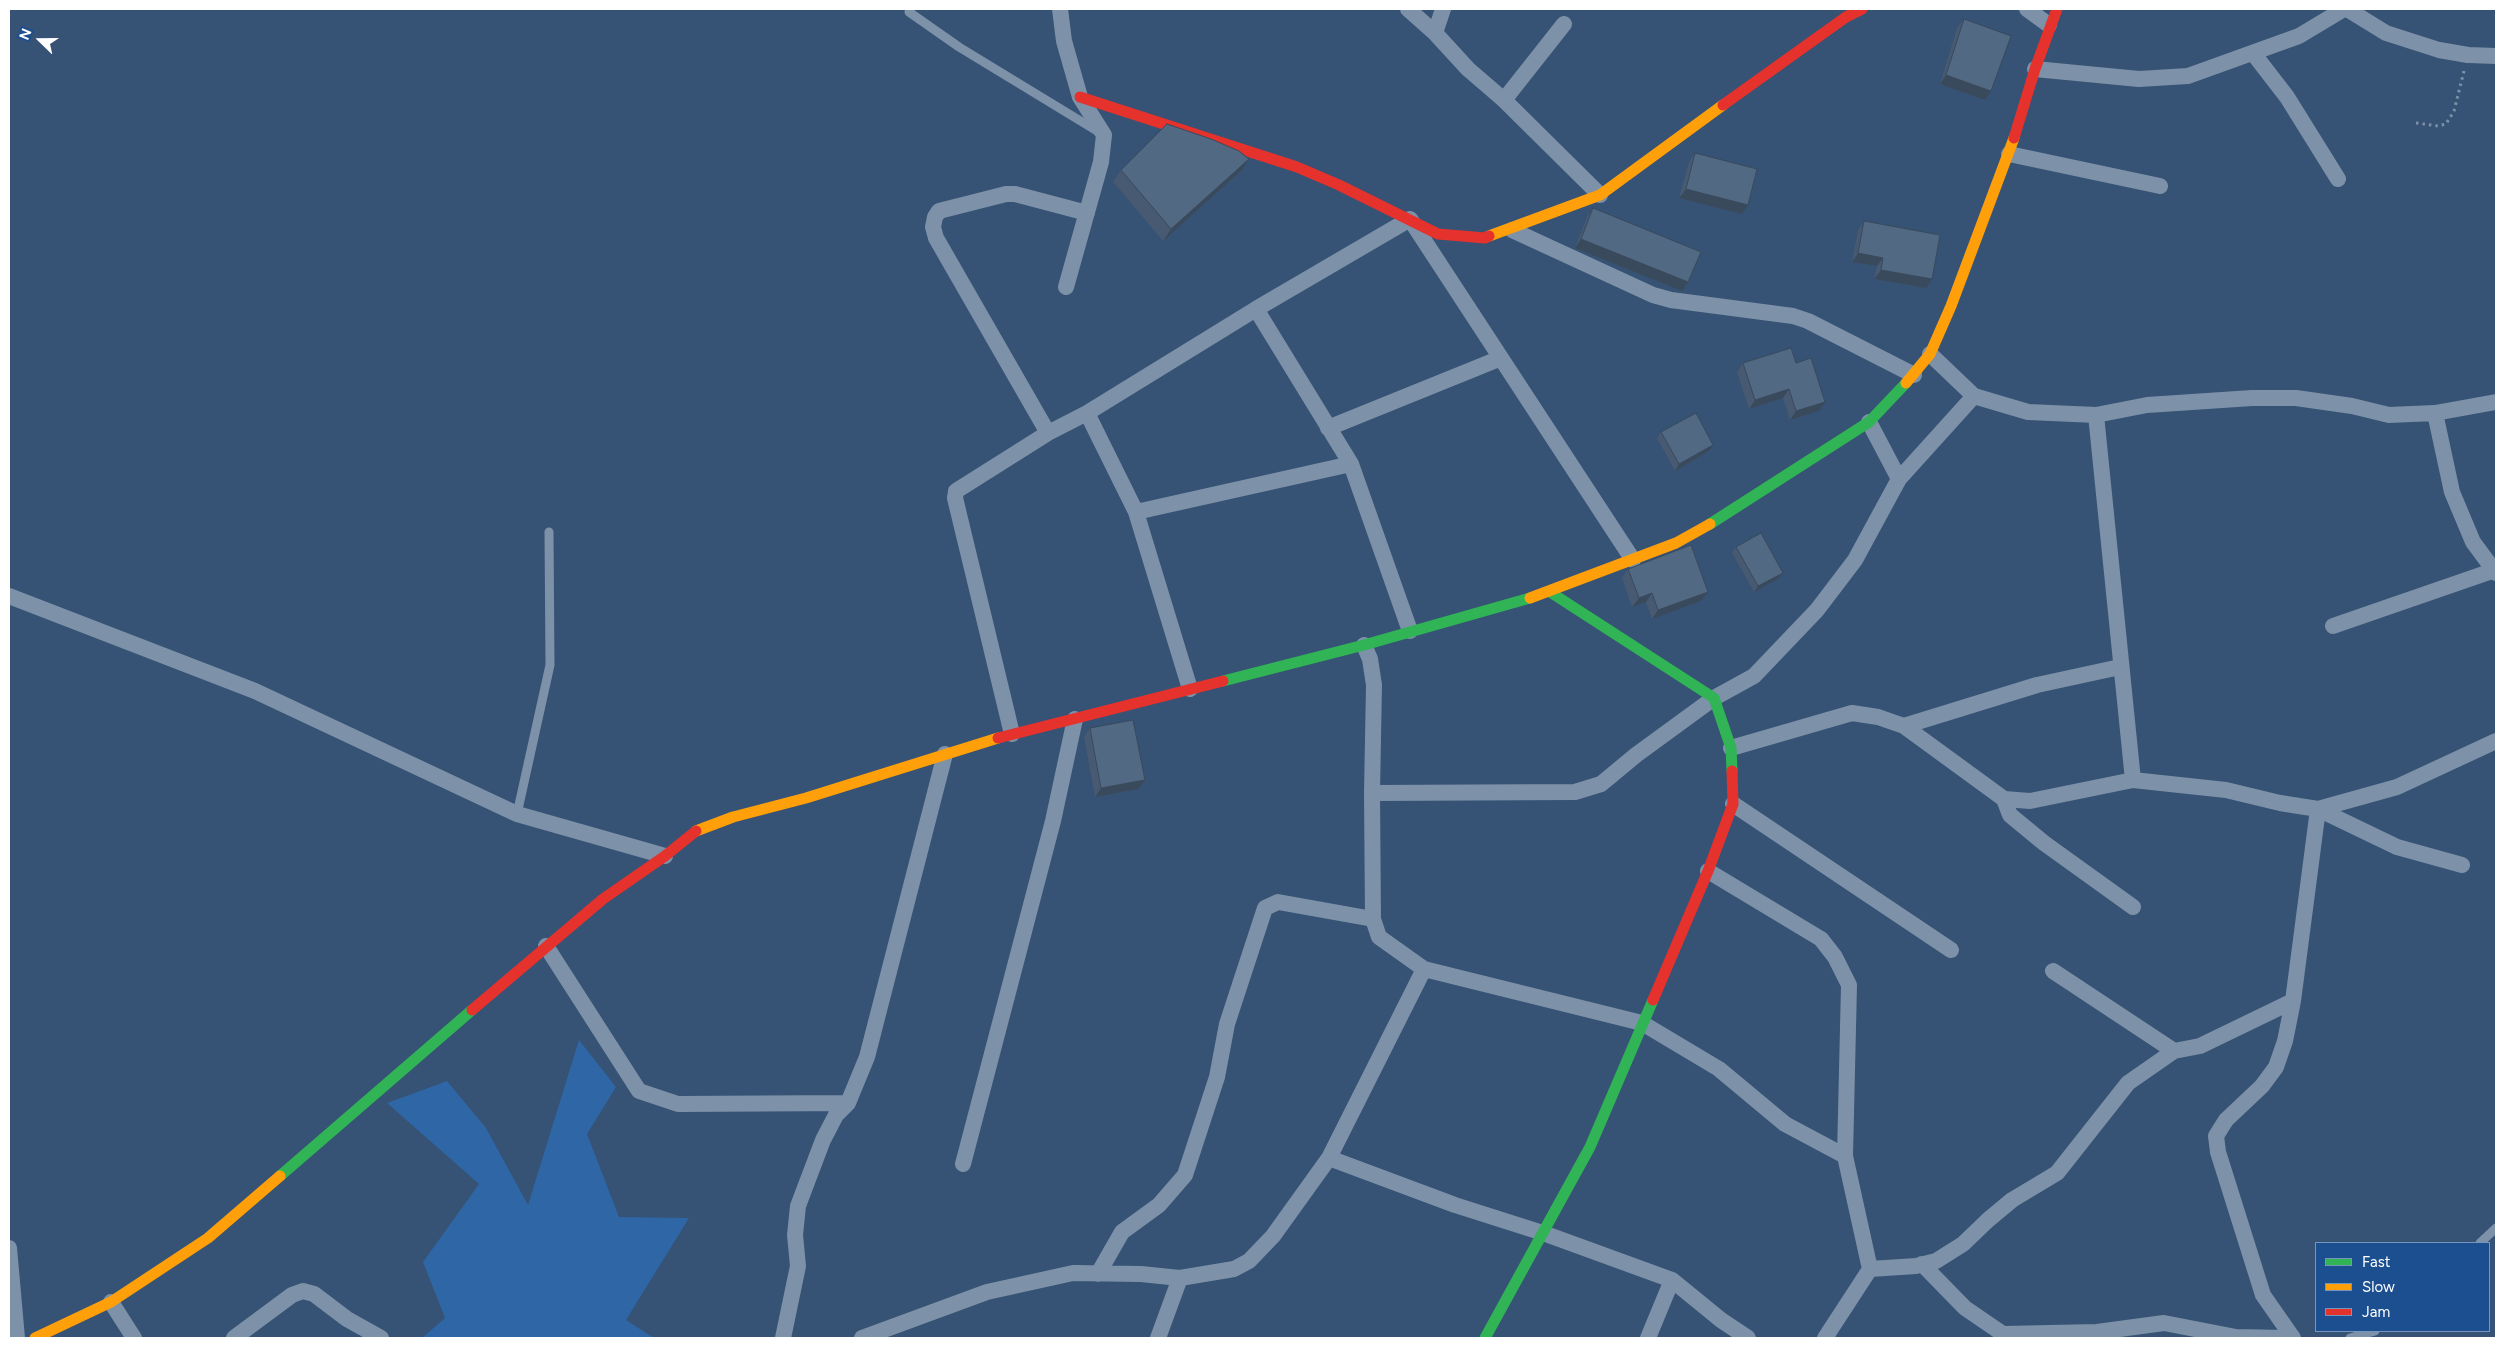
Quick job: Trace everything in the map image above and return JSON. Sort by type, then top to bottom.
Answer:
[{"type":"street","points":[[1060,9],[1064,41],[1080,97],[1104,136],[1100,162],[1066,287]]},
{"type":"street","points":[[1408,9],[1600,195]]},
{"type":"street","points":[[1434,33],[1443,9]]},
{"type":"street","points":[[1080,97],[1297,166],[1410,218],[1438,234],[1466,238],[1485,238],[1512,230],[1600,195],[1843,13],[1862,9]]},
{"type":"street","points":[[2027,9],[2050,25]]},
{"type":"street","points":[[35,1338],[111,1302],[208,1238],[250,1205],[546,946],[604,900],[666,856],[693,832],[733,817],[806,798],[1012,734],[1364,645],[1550,592],[1676,543],[1724,516],[1870,422],[1914,375],[1930,354],[1951,306],[2009,154],[2056,9]]},
{"type":"street","points":[[2035,69],[2139,79],[2188,76],[2299,36],[2346,9],[2386,33],[2439,50],[2468,55],[2496,56]]},
{"type":"street","points":[[1504,100],[1564,24]]},
{"type":"street","points":[[2253,53],[2287,97],[2338,179]]},
{"type":"street","points":[[2009,154],[2160,186]]},
{"type":"street","points":[[1048,433],[936,238],[932,227],[939,211],[1006,194],[1015,194],[1087,213]]},
{"type":"street","points":[[1012,734],[955,498],[956,491],[1048,433],[1087,413],[1256,309],[1410,218]]},
{"type":"street","points":[[1410,218],[1634,560]]},
{"type":"street","points":[[1512,230],[1653,295],[1671,300],[1793,316],[1808,321],[1914,375]]},
{"type":"street","points":[[1256,309],[1351,464],[1410,631]]},
{"type":"street","points":[[1930,354],[1974,396],[2028,412],[2096,416],[2147,405],[2252,398],[2296,398],[2352,406],[2389,414],[2435,412],[2496,402]]},
{"type":"street","points":[[1328,428],[1501,358]]},
{"type":"street","points":[[1372,793],[1575,792],[1601,784],[1636,755],[1714,698],[1754,676],[1818,610],[1855,560],[1899,479],[1974,396]]},
{"type":"street","points":[[2332,626],[2496,572],[2474,542],[2452,492],[2435,412]]},
{"type":"street","points":[[1087,413],[1136,512],[1190,690]]},
{"type":"street","points":[[2096,416],[2120,667],[2133,780]]},
{"type":"street","points":[[1870,422],[1899,479]]},
{"type":"street","points":[[1136,512],[1351,464]]},
{"type":"street","points":[[1485,1338],[1590,1147],[1708,871],[1733,804],[1731,748],[1714,698],[1550,592]]},
{"type":"street","points":[[9,596],[256,690],[517,814],[666,856]]},
{"type":"street","points":[[1364,645],[1370,659],[1374,685],[1372,793],[1373,919],[1379,936],[1424,969],[1642,1023],[1719,1069],[1785,1124],[1845,1156]]},
{"type":"street","points":[[1904,726],[2037,685],[2120,667]]},
{"type":"street","points":[[1731,748],[1852,713],[1878,717],[1904,726],[2004,799],[2010,815],[2044,843],[2133,907]]},
{"type":"street","points":[[962,1164],[1049,840],[1075,719]]},
{"type":"street","points":[[2318,809],[2398,787],[2496,741]]},
{"type":"street","points":[[783,1338],[798,1266],[795,1235],[798,1206],[823,1140],[836,1115],[848,1103],[867,1057],[945,754]]},
{"type":"street","points":[[2004,799],[2030,800],[2133,780],[2226,790],[2280,803],[2318,809],[2397,847],[2462,865]]},
{"type":"street","points":[[1733,804],[1951,950]]},
{"type":"street","points":[[2293,1338],[2263,1295],[2218,1152],[2216,1136],[2226,1120],[2262,1086],[2276,1067],[2285,1041],[2293,1001],[2318,809]]},
{"type":"street","points":[[1708,871],[1821,940],[1835,957],[1849,985],[1845,1156],[1870,1269],[1825,1338]]},
{"type":"street","points":[[1098,1274],[1122,1232],[1159,1205],[1185,1175],[1217,1077],[1227,1024],[1265,908],[1278,902],[1373,919]]},
{"type":"street","points":[[546,946],[639,1091],[678,1104],[848,1103]]},
{"type":"street","points":[[862,1338],[987,1292],[1074,1273],[1141,1274],[1180,1278],[1234,1268],[1249,1261],[1273,1236],[1330,1158],[1424,969]]},
{"type":"street","points":[[2053,971],[2174,1051]]},
{"type":"street","points":[[1870,1269],[1936,1261],[1964,1244],[2012,1200],[2057,1173],[2128,1083],[2174,1051],[2200,1046],[2293,1001]]},
{"type":"street","points":[[1330,1158],[1455,1205],[1543,1233],[1672,1280],[1721,1320],[1748,1338]]},
{"type":"street","points":[[9,1248],[16,1338]]},
{"type":"street","points":[[1922,1264],[1965,1308],[2003,1334],[2097,1332],[2164,1323],[2236,1337],[2285,1338]]},
{"type":"street","points":[[1158,1338],[1180,1278]]},
{"type":"street","points":[[1648,1338],[1672,1280]]},
{"type":"street","points":[[234,1338],[292,1295],[303,1291],[314,1294],[347,1319],[377,1338]]},
{"type":"street","points":[[111,1302],[134,1338]]},
{"type":"lane","points":[[910,12],[960,47],[1104,136]]},
{"type":"lane","points":[[517,814],[550,665],[549,532]]},
{"type":"lane","points":[[2481,1242],[2496,1228]]},
{"type":"lane","points":[[2350,1338],[2371,1332]]},
{"type":"path","points":[[2416,123],[2438,126],[2446,124],[2454,111],[2468,55]]},
{"type":"shaded area","points":[[579,1040],[616,1087],[587,1134],[619,1217],[689,1218],[626,1320],[654,1338],[422,1338],[445,1318],[423,1262],[479,1184],[387,1103],[447,1081],[486,1128],[528,1205]]},
{"type":"building","points":[[1964,19],[2011,36],[1991,91],[1946,75]]},
{"type":"building","points":[[1167,124],[1211,139],[1239,151],[1249,159],[1171,229],[1121,170]]},
{"type":"building","points":[[1695,153],[1757,169],[1748,205],[1686,189]]},
{"type":"building","points":[[1593,208],[1701,252],[1688,282],[1581,239]]},
{"type":"building","points":[[1864,221],[1940,235],[1932,279],[1881,270],[1883,258],[1858,253]]},
{"type":"building","points":[[1791,348],[1796,363],[1811,358],[1825,402],[1796,411],[1789,389],[1755,400],[1743,363]]},
{"type":"building","points":[[1696,413],[1713,445],[1679,464],[1661,432]]},
{"type":"building","points":[[1761,533],[1783,573],[1758,586],[1736,547]]},
{"type":"building","points":[[1691,545],[1708,592],[1658,610],[1652,593],[1639,598],[1628,569]]},
{"type":"building","points":[[1133,720],[1145,780],[1101,788],[1090,728]]},
{"type":"traffic: fast","points":[[1710,524],[1869,422],[1906,383]]},
{"type":"traffic: fast","points":[[1550,592],[1714,698],[1731,748],[1732,771]]},
{"type":"traffic: fast","points":[[1223,681],[1364,645],[1530,598]]},
{"type":"traffic: fast","points":[[1485,1338],[1590,1147],[1653,1000]]},
{"type":"traffic: fast","points":[[280,1176],[472,1010]]},
{"type":"traffic: slow","points":[[1489,236],[1600,195],[1723,105]]},
{"type":"traffic: slow","points":[[1906,383],[1930,354],[1951,306],[2014,138]]},
{"type":"traffic: slow","points":[[1530,598],[1676,543],[1710,524]]},
{"type":"traffic: slow","points":[[696,831],[733,817],[806,798],[998,738]]},
{"type":"traffic: slow","points":[[35,1338],[111,1302],[208,1238],[280,1176]]},
{"type":"traffic: jam","points":[[1723,105],[1846,17],[1862,9]]},
{"type":"traffic: jam","points":[[2014,138],[2035,69],[2057,9]]},
{"type":"traffic: jam","points":[[1080,97],[1297,167],[1339,185],[1438,234],[1485,238],[1489,236]]},
{"type":"traffic: jam","points":[[998,738],[1223,681]]},
{"type":"traffic: jam","points":[[1653,1000],[1708,871],[1733,804],[1732,771]]},
{"type":"traffic: jam","points":[[472,1010],[603,899],[665,856],[696,831]]}]
